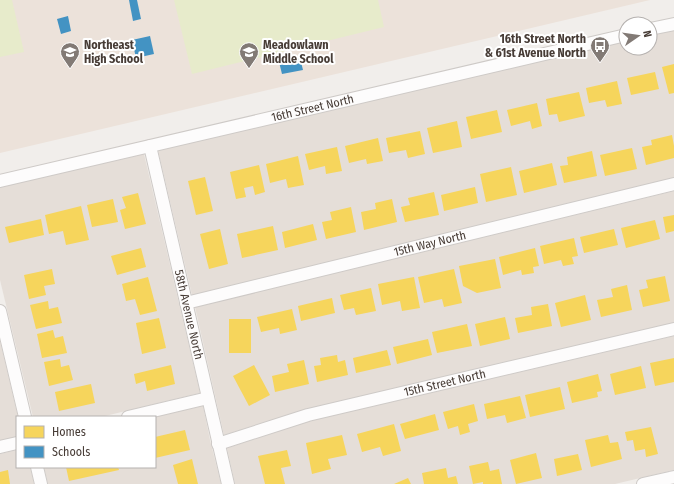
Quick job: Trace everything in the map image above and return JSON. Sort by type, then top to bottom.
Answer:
[{"type":"street","points":[[658,28],[674,24]]},
{"type":"street","name":"16th Street North","points":[[0,181],[618,37]]},
{"type":"street","name":"58th Avenue North","points":[[150,146],[228,484]]},
{"type":"street","name":"15th Way North","points":[[186,303],[674,184]]},
{"type":"street","points":[[0,311],[25,416]]},
{"type":"street","name":"15th Street North","points":[[218,444],[308,415],[674,330]]},
{"type":"street","points":[[132,416],[208,398]]},
{"type":"street","points":[[0,447],[16,443]]},
{"type":"street","points":[[37,468],[41,484]]},
{"type":"street","points":[[643,484],[674,477]]},
{"type":"shaded area","name":"Meadowlawn Middle School","points":[[0,0],[650,0],[0,153]]},
{"type":"shaded area","points":[[674,30],[674,178],[192,295],[158,150],[618,43],[618,56],[658,56],[658,34]]},
{"type":"shaded area","points":[[144,154],[200,393],[105,416],[33,416],[0,280],[0,187]]},
{"type":"shaded area","points":[[674,191],[674,323],[307,409],[224,435],[195,307]]},
{"type":"shaded area","points":[[674,336],[674,470],[615,484],[235,484],[227,448],[310,421]]},
{"type":"shaded area","points":[[0,341],[18,416],[16,416],[16,437],[0,441]]},
{"type":"shaded area","points":[[203,406],[221,484],[48,484],[44,468],[156,468],[156,417]]},
{"type":"shaded area","points":[[16,450],[16,468],[30,468],[34,484],[0,484],[0,454]]},
{"type":"green space","points":[[0,0],[12,0],[24,52],[0,57]]},
{"type":"green space","points":[[174,0],[378,0],[384,27],[192,74]]},
{"type":"building: Homes","points":[[674,64],[674,93],[669,94],[662,67]]},
{"type":"building: Homes","points":[[655,72],[659,89],[631,95],[627,78]]},
{"type":"building: Homes","points":[[617,81],[622,104],[607,107],[605,100],[589,103],[586,88]]},
{"type":"building: Homes","points":[[579,92],[585,116],[559,122],[557,114],[549,115],[546,99]]},
{"type":"building: Homes","points":[[537,103],[542,126],[532,129],[530,121],[511,126],[507,110]]},
{"type":"building: Homes","points":[[497,110],[502,132],[471,139],[466,117]]},
{"type":"building: Homes","points":[[457,121],[462,147],[433,153],[427,128]]},
{"type":"building: Homes","points":[[420,131],[425,154],[408,158],[406,150],[389,153],[386,138]]},
{"type":"building: Homes","points":[[672,135],[674,158],[646,165],[642,147],[652,145],[651,140]]},
{"type":"building: Homes","points":[[378,138],[383,161],[367,164],[366,159],[349,163],[345,146]]},
{"type":"building: Homes","points":[[337,147],[342,171],[326,174],[325,166],[309,170],[305,154]]},
{"type":"building: Homes","points":[[632,148],[637,169],[605,176],[600,155]]},
{"type":"building: Homes","points":[[592,151],[597,176],[564,183],[560,166],[568,165],[567,157]]},
{"type":"building: Homes","points":[[298,156],[304,185],[288,188],[286,179],[270,183],[266,164]]},
{"type":"building: Homes","points":[[552,163],[557,185],[524,193],[519,171]]},
{"type":"building: Homes","points":[[259,165],[265,192],[255,195],[253,186],[244,188],[246,197],[236,199],[230,172]]},
{"type":"building: Homes","points":[[511,167],[517,195],[486,202],[480,174]]},
{"type":"building: Homes","points":[[205,177],[213,211],[196,215],[188,181]]},
{"type":"building: Homes","points":[[475,187],[478,203],[444,211],[441,195]]},
{"type":"building: Homes","points":[[434,192],[439,215],[405,222],[401,207],[410,205],[408,198]]},
{"type":"building: Homes","points":[[138,193],[146,224],[125,229],[120,210],[126,208],[122,197]]},
{"type":"building: Homes","points":[[113,199],[118,222],[92,227],[87,205]]},
{"type":"building: Homes","points":[[392,199],[397,222],[364,230],[361,212],[376,209],[375,203]]},
{"type":"building: Homes","points":[[81,206],[89,240],[66,245],[63,231],[49,234],[45,215]]},
{"type":"building: Homes","points":[[351,207],[356,232],[326,239],[322,222],[332,220],[330,212]]},
{"type":"building: Homes","points":[[674,215],[674,231],[666,233],[663,217]]},
{"type":"building: Homes","points":[[41,219],[44,235],[9,243],[5,227]]},
{"type":"building: Homes","points":[[655,220],[660,239],[626,248],[621,228]]},
{"type":"building: Homes","points":[[313,224],[317,240],[285,248],[282,232]]},
{"type":"building: Homes","points":[[273,226],[278,250],[242,258],[237,234]]},
{"type":"building: Homes","points":[[220,229],[228,264],[209,269],[200,234]]},
{"type":"building: Homes","points":[[614,229],[618,245],[584,253],[580,237]]},
{"type":"building: Homes","points":[[574,238],[578,256],[572,257],[574,264],[563,266],[561,260],[544,264],[540,246]]},
{"type":"building: Homes","points":[[141,248],[146,267],[117,275],[111,256]]},
{"type":"building: Homes","points":[[535,248],[539,266],[533,267],[534,273],[522,275],[521,270],[503,275],[499,257]]},
{"type":"building: Homes","points":[[495,259],[501,288],[477,293],[463,286],[459,266]]},
{"type":"building: Homes","points":[[52,269],[55,284],[44,286],[46,295],[29,299],[24,275]]},
{"type":"building: Homes","points":[[454,269],[462,303],[444,307],[442,299],[424,303],[418,277]]},
{"type":"building: Homes","points":[[665,276],[670,301],[643,307],[639,290],[648,288],[646,280]]},
{"type":"building: Homes","points":[[148,277],[157,311],[140,315],[135,299],[126,301],[122,284]]},
{"type":"building: Homes","points":[[414,277],[420,308],[402,311],[400,301],[382,305],[378,284]]},
{"type":"building: Homes","points":[[627,285],[632,310],[601,317],[597,300],[613,297],[611,289]]},
{"type":"building: Homes","points":[[371,288],[376,311],[356,315],[354,308],[344,310],[340,295]]},
{"type":"building: Homes","points":[[585,295],[591,320],[561,327],[555,303]]},
{"type":"building: Homes","points":[[332,298],[335,313],[301,321],[298,306]]},
{"type":"building: Homes","points":[[48,301],[49,309],[58,307],[62,323],[36,329],[30,305]]},
{"type":"building: Homes","points":[[548,304],[552,326],[518,333],[515,318],[532,315],[531,307]]},
{"type":"building: Homes","points":[[292,309],[297,330],[280,334],[279,328],[261,332],[257,317]]},
{"type":"building: Homes","points":[[505,317],[510,339],[480,346],[475,324]]},
{"type":"building: Homes","points":[[159,318],[166,348],[142,354],[136,323]]},
{"type":"building: Homes","points":[[229,319],[251,319],[251,353],[229,353]]},
{"type":"building: Homes","points":[[467,324],[472,346],[437,353],[432,332]]},
{"type":"building: Homes","points":[[53,330],[55,338],[63,336],[67,353],[42,358],[37,334]]},
{"type":"building: Homes","points":[[428,339],[432,355],[397,364],[393,347]]},
{"type":"building: Homes","points":[[387,350],[391,365],[356,373],[353,358]]},
{"type":"building: Homes","points":[[337,355],[338,362],[345,360],[348,375],[317,382],[314,366],[321,365],[320,358]]},
{"type":"building: Homes","points":[[674,358],[674,382],[655,386],[650,363]]},
{"type":"building: Homes","points":[[60,359],[61,367],[69,365],[73,380],[49,386],[44,362]]},
{"type":"building: Homes","points":[[304,360],[309,384],[275,392],[272,376],[289,372],[287,364]]},
{"type":"building: Homes","points":[[171,365],[175,384],[147,391],[145,381],[136,384],[134,374]]},
{"type":"building: Homes","points":[[254,365],[270,395],[249,406],[233,376]]},
{"type":"building: Homes","points":[[641,366],[646,388],[615,395],[610,374]]},
{"type":"building: Homes","points":[[598,374],[602,391],[597,392],[598,397],[572,403],[567,382]]},
{"type":"building: Homes","points":[[91,384],[95,403],[59,411],[55,392]]},
{"type":"building: Homes","points":[[560,387],[565,409],[530,417],[525,395]]},
{"type":"building: Homes","points":[[520,396],[526,418],[507,423],[505,415],[487,419],[484,404]]},
{"type":"building: Homes","points":[[474,404],[478,421],[468,424],[470,432],[460,435],[458,426],[448,429],[443,412]]},
{"type":"building: Homes","points":[[435,414],[439,430],[405,439],[400,424]]},
{"type":"building: Homes","points":[[394,424],[401,451],[383,456],[380,447],[362,452],[357,434]]},
{"type":"building: Homes","points":[[651,427],[658,454],[646,457],[645,449],[635,451],[633,440],[627,441],[625,432]]},
{"type":"building: Homes","points":[[185,430],[190,450],[156,458],[156,437]]},
{"type":"building: Homes","points":[[342,435],[347,455],[328,459],[331,469],[312,474],[306,443]]},
{"type":"building: Homes","points":[[608,435],[610,443],[618,442],[622,459],[591,467],[585,440]]},
{"type":"building: Homes","points":[[287,450],[291,466],[281,468],[285,484],[265,484],[258,456]]},
{"type":"building: Homes","points":[[536,453],[542,478],[516,484],[510,460]]},
{"type":"building: Homes","points":[[578,454],[582,470],[557,476],[554,459]]},
{"type":"building: Homes","points":[[192,459],[198,484],[178,484],[173,465]]},
{"type":"building: Homes","points":[[488,462],[490,471],[499,469],[502,484],[483,484],[483,482],[473,484],[469,466]]},
{"type":"building: Homes","points":[[66,468],[118,468],[119,470],[69,481]]},
{"type":"building: Homes","points":[[446,468],[448,478],[456,476],[458,484],[424,484],[422,473]]},
{"type":"building: Homes","points":[[8,470],[10,484],[0,484],[0,472]]},
{"type":"building: Homes","points":[[408,478],[411,484],[394,484]]},
{"type":"building: Schools","points":[[129,0],[137,0],[141,19],[133,21]]},
{"type":"building: Schools","points":[[68,16],[71,31],[61,34],[57,19]]},
{"type":"building: Schools","points":[[150,36],[154,54],[136,58],[132,40]]},
{"type":"building: Schools","points":[[300,58],[303,70],[282,74],[279,62]]},
{"type":"place","name":"16th Street North & 61st Avenue North","points":[[600,63]]},
{"type":"place","name":"Northeast High School","points":[[70,69]]},
{"type":"place","name":"Meadowlawn Middle School","points":[[249,69]]}]
